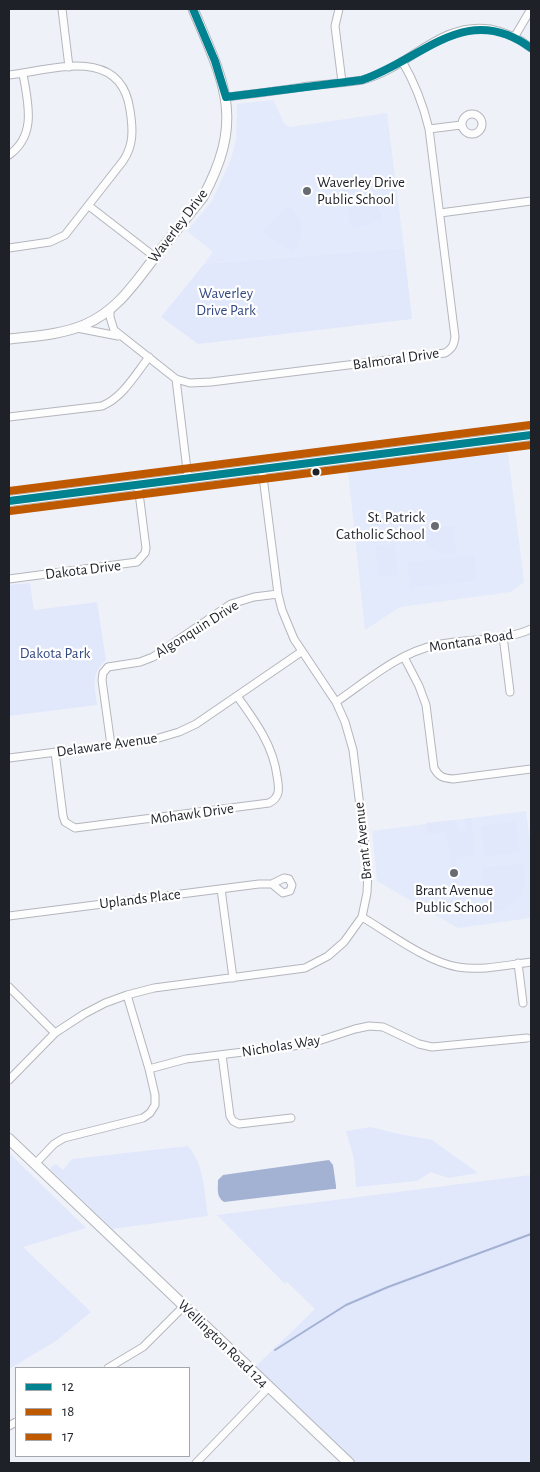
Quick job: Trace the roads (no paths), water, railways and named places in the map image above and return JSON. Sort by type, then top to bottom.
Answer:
[{"type":"main road","points":[[9,501],[531,435]]},
{"type":"main road","name":"Wellington Road 124","points":[[9,1139],[349,1463]]},
{"type":"street","points":[[62,9],[69,67]]},
{"type":"street","name":"Waverley Drive","points":[[9,339],[52,334],[76,328],[110,310],[127,294],[203,197],[213,180],[224,144],[226,97],[215,61],[192,9]]},
{"type":"street","points":[[339,9],[335,26],[342,82]]},
{"type":"street","points":[[515,36],[531,9]]},
{"type":"street","points":[[226,97],[361,80],[374,76],[448,34],[464,29],[483,28],[498,30],[515,36],[531,48]]},
{"type":"street","name":"Balmoral Drive","points":[[110,310],[114,330],[176,379],[190,383],[211,382],[450,351],[455,337],[429,129],[416,86],[402,61]]},
{"type":"street","points":[[9,75],[69,67],[99,68],[119,81],[125,90],[130,108],[133,134],[130,149],[123,161],[70,230],[58,239],[41,244],[9,248]]},
{"type":"street","points":[[9,155],[21,143],[28,128],[29,112],[23,74]]},
{"type":"street","points":[[429,129],[461,125]]},
{"type":"street","points":[[440,214],[531,201]]},
{"type":"street","points":[[89,206],[155,257]]},
{"type":"street","name":"Waverley Drive","points":[[76,328],[121,336]]},
{"type":"street","points":[[9,417],[102,406],[111,402],[119,395],[148,357]]},
{"type":"street","points":[[176,379],[188,478]]},
{"type":"street","name":"Brant Avenue","points":[[9,1080],[55,1033],[84,1014],[126,995],[154,988],[305,968],[328,956],[344,942],[362,917],[367,893],[368,871],[353,750],[346,722],[336,702],[301,652],[287,623],[278,594],[262,469]]},
{"type":"street","name":"Dakota Drive","points":[[9,579],[137,562],[145,553],[146,548],[138,485]]},
{"type":"street","name":"Algonquin Drive","points":[[110,745],[102,680],[103,672],[108,667],[140,662],[152,658],[230,604],[254,597],[278,594]]},
{"type":"street","name":"Montana Road","points":[[336,702],[404,657],[423,648],[438,644],[503,636],[531,629]]},
{"type":"street","points":[[503,636],[510,692]]},
{"type":"street","name":"Delaware Avenue","points":[[9,758],[152,740],[179,732],[196,724],[301,652]]},
{"type":"street","points":[[404,657],[424,697],[434,768],[438,774],[443,778],[453,779],[531,768]]},
{"type":"street","name":"Mohawk Drive","points":[[55,752],[63,816],[65,822],[75,828],[269,803],[274,800],[279,791],[274,757],[262,732],[237,696]]},
{"type":"street","name":"Uplands Place","points":[[9,916],[272,884]]},
{"type":"street","points":[[221,889],[233,978]]},
{"type":"street","points":[[362,917],[432,959],[447,965],[481,968],[531,962]]},
{"type":"street","points":[[518,963],[524,1003]]},
{"type":"street","points":[[9,987],[55,1033]]},
{"type":"street","points":[[35,1164],[54,1144],[64,1138],[143,1118],[150,1113],[155,1105],[149,1069],[126,995]]},
{"type":"street","name":"Nicholas Way","points":[[149,1069],[186,1060],[309,1044],[369,1026],[383,1027],[419,1044],[432,1047],[527,1038]]},
{"type":"street","points":[[222,1055],[230,1116],[233,1121],[239,1124],[291,1118]]},
{"type":"street","points":[[110,1367],[143,1347],[154,1338],[184,1306]]},
{"type":"street","points":[[196,1463],[269,1387]]},
{"type":"water","points":[[329,1160],[333,1165],[336,1189],[224,1202],[219,1195],[218,1180],[223,1175]]},
{"type":"waterway","points":[[275,1350],[346,1305],[388,1287],[531,1234]]},
{"type":"place","name":"Waverley Drive Public School","points":[[307,191]]},
{"type":"place","name":"St. Patrick Catholic School","points":[[435,526]]},
{"type":"place","name":"Brant Avenue Public School","points":[[454,873]]},
{"type":"park label","name":"Waverley Drive Park","points":[[226,302]]},
{"type":"park label","name":"Dakota Park","points":[[55,653]]}]
